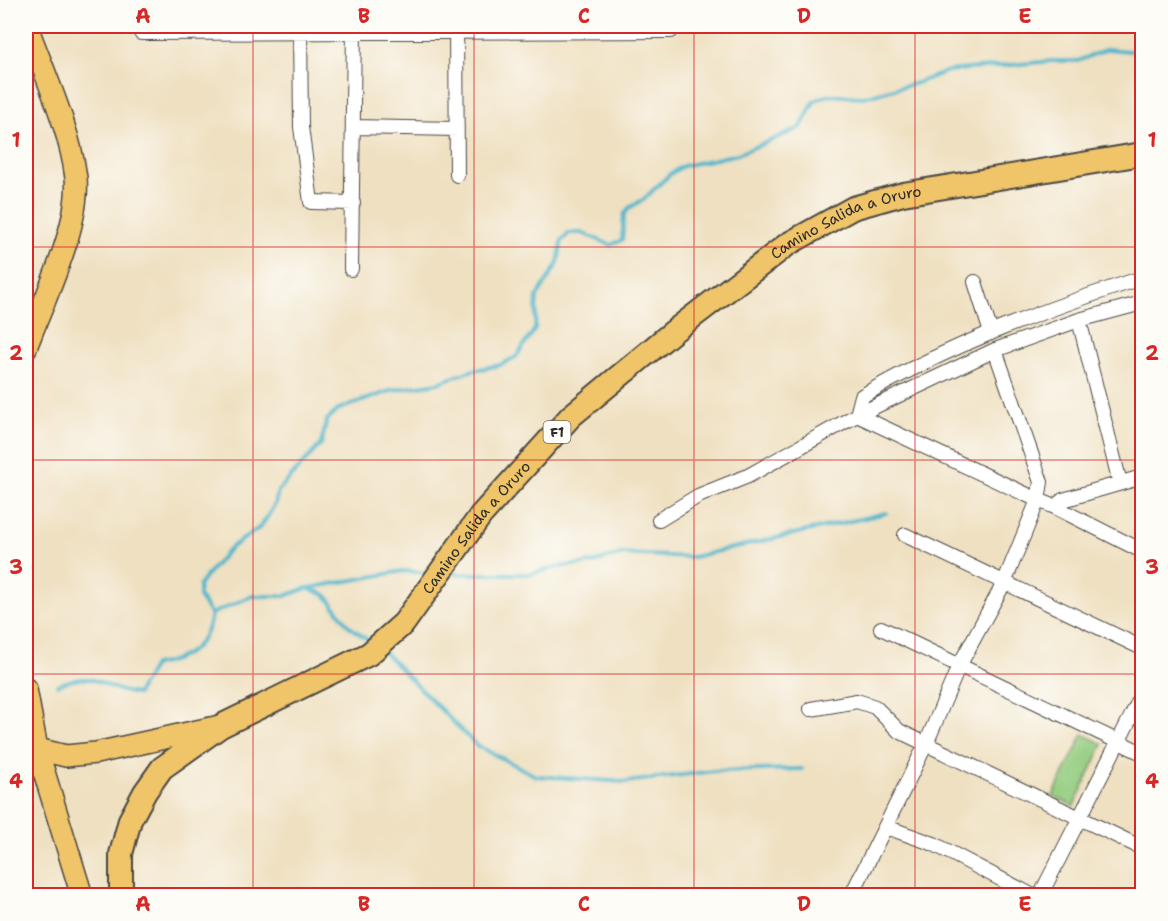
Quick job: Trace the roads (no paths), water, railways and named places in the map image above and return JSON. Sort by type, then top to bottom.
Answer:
[{"type":"highway","name":"Camino Salida a Oruro","points":[[121,896],[121,854],[130,820],[145,792],[162,768],[221,726],[369,654],[404,623],[481,515],[572,416],[674,331],[788,244],[853,208],[903,194],[1143,154]]},
{"type":"main road","points":[[26,348],[63,248],[74,208],[76,180],[71,150],[27,26]]},
{"type":"main road","points":[[26,689],[37,749],[71,867],[82,896]]},
{"type":"main road","points":[[37,749],[66,756],[96,753],[221,726]]},
{"type":"street","points":[[141,26],[141,33],[215,29],[671,31]]},
{"type":"street","points":[[300,29],[301,128],[311,202],[353,203]]},
{"type":"street","points":[[351,269],[354,29]]},
{"type":"street","points":[[457,29],[457,176]]},
{"type":"street","points":[[353,127],[457,129]]},
{"type":"street","points":[[857,415],[862,396],[905,371],[991,333],[1143,278]]},
{"type":"street","points":[[975,282],[991,333]]},
{"type":"street","points":[[659,520],[698,496],[748,476],[857,415],[995,350],[1079,320],[1143,303]]},
{"type":"street","points":[[1079,320],[1120,483]]},
{"type":"street","points":[[851,896],[926,744],[959,666],[1004,584],[1038,500],[1041,482],[995,350]]},
{"type":"street","points":[[857,415],[1055,507],[1143,551]]},
{"type":"street","points":[[1055,507],[1063,500],[1143,477]]},
{"type":"street","points":[[905,535],[1004,584],[1143,648]]},
{"type":"street","points":[[881,628],[1143,753]]},
{"type":"street","points":[[1040,896],[1143,695]]},
{"type":"street","points":[[810,709],[857,701],[875,707],[899,731],[1143,848]]},
{"type":"street","points":[[886,826],[934,844],[1033,896]]},
{"type":"waterway","points":[[57,685],[71,680],[91,679],[115,689],[137,694],[154,665],[175,660],[192,650],[205,635],[211,614],[199,597],[199,586],[230,548],[259,528],[266,519],[275,504],[278,491],[321,444],[327,420],[339,409],[393,390],[438,383],[470,371],[500,365],[516,357],[535,329],[537,297],[558,263],[562,240],[569,233],[582,233],[611,245],[622,240],[624,215],[629,208],[644,199],[670,174],[683,166],[738,154],[791,132],[801,127],[814,101],[829,95],[863,97],[917,83],[948,71],[1052,61],[1078,61],[1107,49],[1142,52]]},
{"type":"waterway","points":[[452,574],[531,574],[557,567],[593,563],[621,554],[693,557],[886,513]]},
{"type":"waterway","points":[[309,588],[403,571],[427,573]]},
{"type":"waterway","points":[[211,614],[252,596],[285,596],[307,588],[326,595],[349,626],[368,640]]},
{"type":"waterway","points":[[383,651],[476,745],[536,776],[626,782],[714,771],[802,769]]}]
